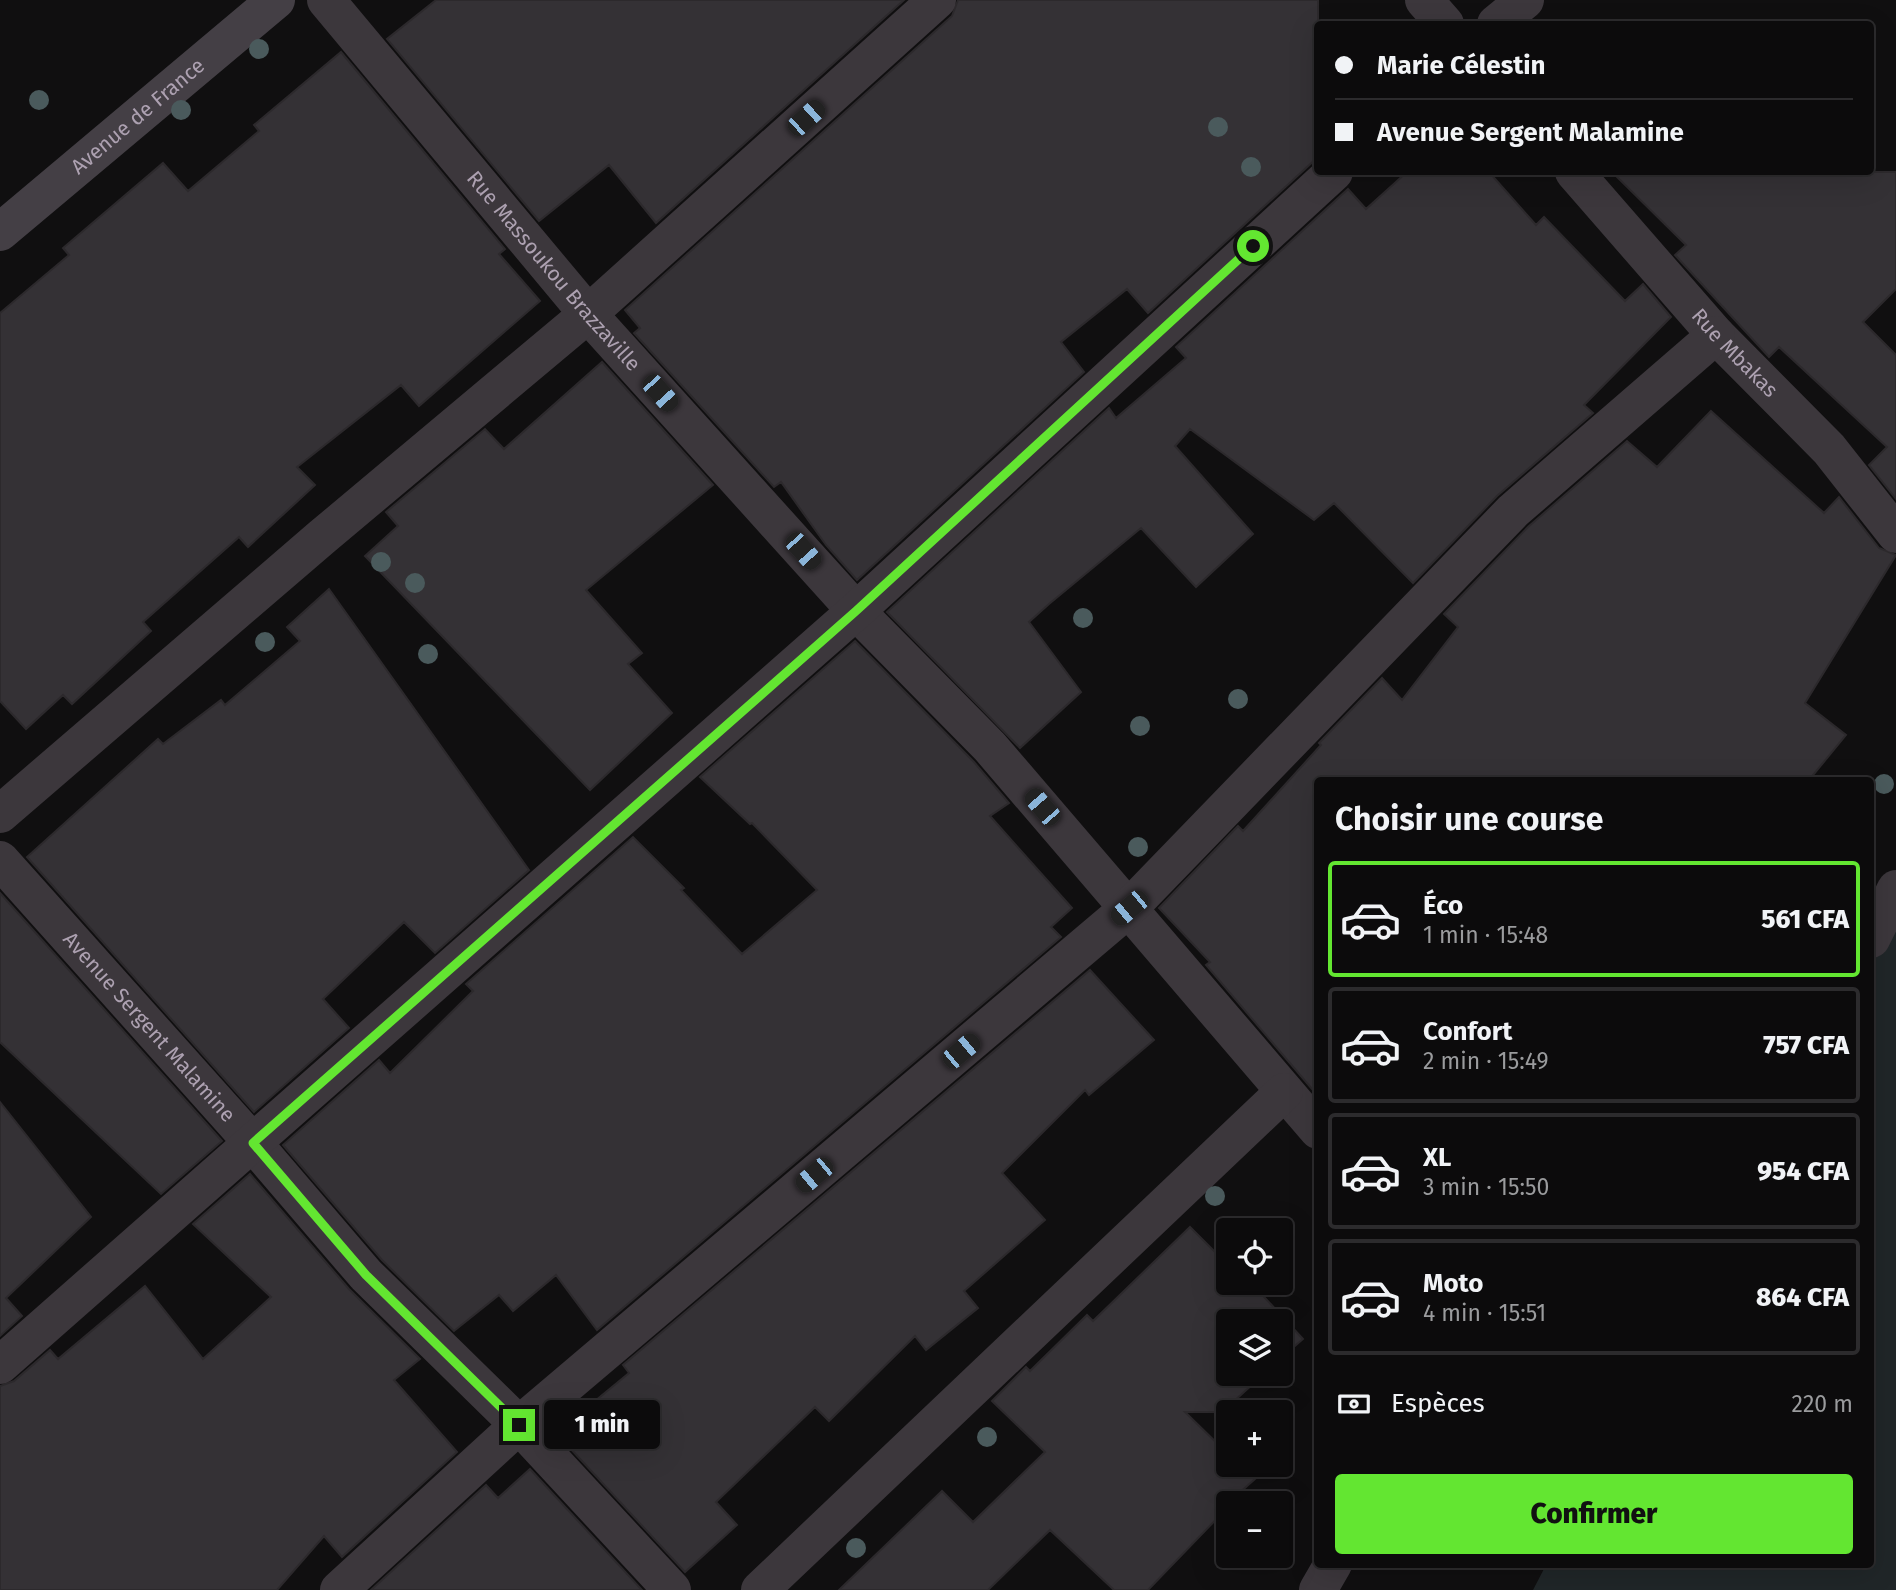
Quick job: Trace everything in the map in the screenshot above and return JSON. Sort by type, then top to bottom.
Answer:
[{"type":"main road","name":"Avenue de France","points":[[0,232],[276,0]]},
{"type":"street","name":"Rue Massoukou Brazzaville","points":[[326,0],[588,314],[856,611],[990,747],[1314,1126]]},
{"type":"street","points":[[0,814],[322,537],[588,314],[937,0]]},
{"type":"street","points":[[1423,0],[1442,21]]},
{"type":"street","points":[[1500,21],[1525,0]]},
{"type":"street","points":[[0,1365],[856,611],[1331,175]]},
{"type":"street","name":"Rue Mbakas","points":[[1577,175],[1716,335],[1829,449],[1896,534]]},
{"type":"street","points":[[339,1590],[519,1425],[1129,908],[1513,511],[1716,335]]},
{"type":"street","name":"Avenue Sergent Malamine","points":[[0,860],[253,1143],[366,1275],[519,1425],[672,1590]]},
{"type":"street","points":[[1874,933],[1896,889]]},
{"type":"street","points":[[760,1590],[1284,1092]]},
{"type":"street","points":[[1318,1590],[1331,1568]]},
{"type":"shaded area","points":[[1896,889],[1896,1590],[1533,1590],[1544,1568],[1874,1568],[1874,933]]},
{"type":"building","points":[[436,0],[904,0],[656,223],[609,165],[539,221],[387,39]]},
{"type":"building","points":[[958,0],[1318,0],[1318,21],[1314,21],[1314,161],[1148,313],[1127,289],[1061,342],[1084,372],[857,580],[826,545],[781,482],[774,487],[634,333],[640,328],[625,310],[952,16]]},
{"type":"building","points":[[341,52],[505,249],[499,254],[540,301],[419,406],[401,385],[297,467],[315,485],[248,547],[239,537],[143,622],[151,631],[72,704],[63,695],[26,729],[0,701],[0,313],[69,255],[63,248],[163,163],[188,191],[259,131],[254,125]]},
{"type":"building","points":[[1874,172],[1896,172],[1896,289],[1863,322],[1896,355],[1896,499],[1869,465],[1887,447],[1779,347],[1769,357],[1675,255],[1686,245],[1615,175],[1874,175]]},
{"type":"building","points":[[1404,175],[1492,175],[1536,225],[1544,217],[1625,301],[1643,284],[1671,317],[1584,405],[1593,413],[1497,496],[1413,583],[1334,503],[1314,520],[1190,429],[1175,446],[1253,534],[1196,587],[1141,528],[1029,622],[1081,692],[1020,748],[887,612],[1109,408],[1116,418],[1186,358],[1176,347],[1348,189],[1366,209]]},
{"type":"building","points":[[602,362],[713,485],[586,590],[642,653],[628,664],[672,713],[590,790],[365,556],[398,526],[386,512],[485,429],[504,449]]},
{"type":"building","points":[[1711,411],[1824,513],[1839,497],[1879,548],[1896,555],[1805,703],[1846,735],[1811,777],[1314,777],[1314,1091],[1206,965],[1210,962],[1159,908],[1238,826],[1243,831],[1321,745],[1319,743],[1382,678],[1402,700],[1458,627],[1444,614],[1528,527],[1627,441],[1657,467]]},
{"type":"building","points":[[329,589],[529,870],[435,953],[404,922],[323,999],[349,1028],[254,1112],[27,857],[158,739],[163,744],[221,700],[225,705],[300,641],[287,627]]},
{"type":"building","points":[[855,641],[974,762],[1009,803],[990,816],[1072,908],[1051,927],[1061,937],[597,1330],[556,1275],[513,1311],[499,1295],[454,1331],[382,1260],[283,1145],[379,1060],[390,1073],[473,991],[466,984],[633,837],[684,888],[681,890],[742,954],[817,890],[752,823],[700,777]]},
{"type":"building","points":[[0,893],[222,1141],[161,1194],[0,1042]]},
{"type":"building","points":[[1090,970],[1154,1040],[1089,1095],[1085,1090],[1002,1173],[1045,1220],[964,1291],[978,1308],[926,1350],[915,1336],[829,1421],[815,1407],[716,1502],[737,1525],[685,1572],[556,1433],[629,1373],[623,1365]]},
{"type":"building","points":[[0,1102],[91,1217],[6,1298],[22,1316],[0,1336]]},
{"type":"building","points":[[250,1174],[349,1289],[420,1359],[394,1380],[457,1452],[342,1557],[324,1536],[277,1590],[0,1590],[0,1386],[14,1381],[50,1350],[58,1359],[145,1286],[203,1359],[271,1297],[193,1224]]},
{"type":"building","points":[[1190,1227],[1216,1253],[1216,1295],[1262,1295],[1275,1309],[1216,1309],[1216,1386],[1251,1386],[1235,1400],[1216,1400],[1216,1412],[1185,1412],[1216,1442],[1216,1477],[1255,1479],[1242,1491],[1216,1491],[1216,1519],[1148,1590],[1114,1590],[1050,1530],[988,1590],[839,1590],[942,1491],[973,1522],[1045,1452],[992,1401],[1026,1367],[1030,1371],[1087,1315],[1093,1321]]},
{"type":"building","points":[[1293,1328],[1303,1339],[1293,1348]]},
{"type":"building","points":[[530,1469],[642,1590],[371,1590],[486,1485],[498,1498]]},
{"type":"route","points":[[519,1425],[366,1275],[253,1143],[856,611],[1253,246]]}]
